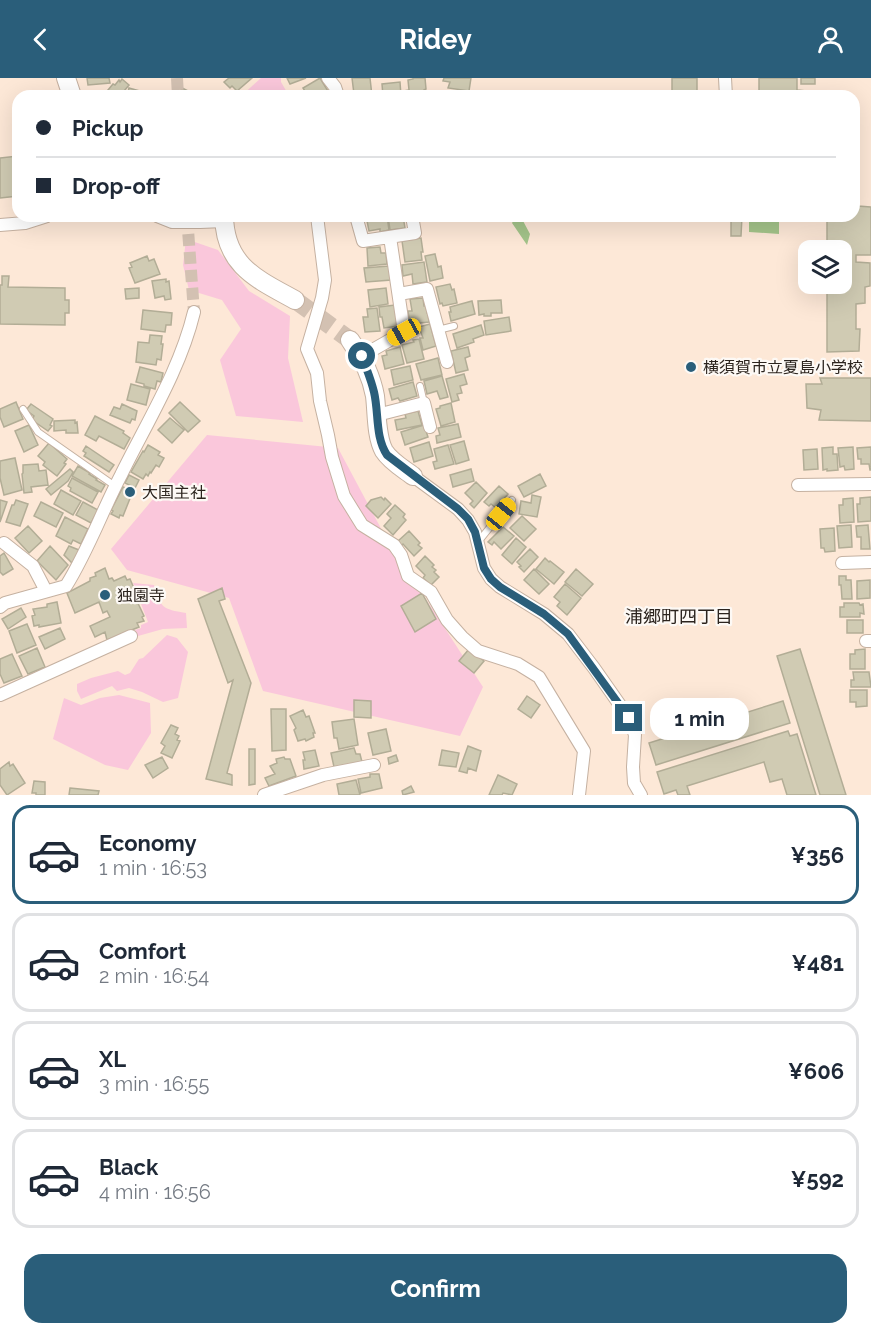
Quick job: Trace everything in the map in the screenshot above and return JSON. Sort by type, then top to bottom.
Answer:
[{"type":"street","points":[[0,225],[28,222]]},
{"type":"street","points":[[172,222],[200,222]]},
{"type":"street","points":[[225,222],[231,249],[247,272],[295,300]]},
{"type":"street","points":[[318,222],[325,280],[307,349],[317,373],[320,401],[332,457],[344,496],[362,525],[394,545],[401,555],[408,576],[431,592],[447,620],[462,637],[478,651],[518,664],[538,677],[584,751],[579,795]]},
{"type":"street","points":[[358,222],[363,241],[415,233],[413,222]]},
{"type":"street","points":[[362,356],[404,332],[390,237]]},
{"type":"street","points":[[399,294],[427,289],[447,362]]},
{"type":"street","points":[[0,607],[5,603],[66,586],[168,385],[194,312]]},
{"type":"street","points":[[350,340],[362,356],[374,393],[382,448],[387,455],[458,509],[475,532],[484,568],[491,579],[544,614],[568,634],[629,718],[635,735],[634,783],[640,795]]},
{"type":"street","points":[[377,415],[424,403],[430,427]]},
{"type":"street","points":[[798,485],[871,484]]},
{"type":"street","points":[[4,543],[33,566],[46,591]]},
{"type":"street","points":[[842,562],[871,562]]},
{"type":"street","points":[[0,695],[131,636]]},
{"type":"street","points":[[264,795],[322,775],[374,765]]},
{"type":"lane","points":[[438,330],[454,326]]},
{"type":"lane","points":[[420,386],[424,403]]},
{"type":"lane","points":[[23,409],[38,432],[115,486]]},
{"type":"lane","points":[[477,543],[512,500]]},
{"type":"shaded area","points":[[261,78],[281,78],[286,90],[248,90]]},
{"type":"shaded area","points":[[524,222],[530,234],[527,245],[512,223]]},
{"type":"shaded area","points":[[749,222],[779,222],[779,234],[749,232]]},
{"type":"shaded area","points":[[186,239],[218,250],[249,291],[290,316],[288,358],[303,422],[236,416],[220,360],[241,329],[222,300],[189,290],[183,265]]},
{"type":"shaded area","points":[[207,435],[338,448],[385,536],[483,687],[460,736],[263,691],[229,598],[127,570],[111,549]]},
{"type":"shaded area","points":[[133,583],[154,585],[164,606],[186,613],[187,628],[163,629],[138,636],[135,630],[148,622]]},
{"type":"shaded area","points":[[167,635],[177,638],[188,652],[178,698],[163,702],[129,688],[117,691],[112,686],[81,699],[77,691],[77,684],[118,671],[125,675],[130,673],[139,659],[143,658]]},
{"type":"shaded area","points":[[119,695],[150,703],[151,733],[128,770],[105,765],[53,739],[64,698],[81,705],[100,698]]},
{"type":"building","points":[[87,78],[109,78],[110,83],[88,85]]},
{"type":"building","points":[[229,78],[252,78],[238,90],[232,86],[230,88],[224,82]]},
{"type":"building","points":[[287,78],[306,78],[290,84]]},
{"type":"building","points":[[320,78],[327,90],[304,90],[303,88]]},
{"type":"building","points":[[352,78],[370,78],[371,90],[354,90]]},
{"type":"building","points":[[425,78],[426,89],[409,90],[408,80]]},
{"type":"building","points":[[444,78],[471,78],[469,90],[448,88],[450,82],[443,81]]},
{"type":"building","points":[[672,78],[697,78],[697,90],[672,90]]},
{"type":"building","points":[[759,78],[797,78],[797,90],[759,90]]},
{"type":"building","points":[[801,78],[815,78],[815,84],[801,84]]},
{"type":"building","points":[[122,79],[129,85],[125,90],[108,90],[119,80],[120,82]]},
{"type":"building","points":[[400,82],[401,90],[382,90],[382,84]]},
{"type":"building","points":[[12,157],[12,197],[0,198],[0,158]]},
{"type":"building","points":[[860,206],[871,207],[871,255],[856,255],[856,262],[870,263],[870,286],[865,287],[865,303],[856,304],[856,329],[860,329],[859,351],[827,352],[827,294],[852,294],[852,240],[827,240],[827,222],[860,222]]},
{"type":"building","points":[[367,222],[388,222],[389,230],[369,231]]},
{"type":"building","points":[[389,222],[404,222],[405,228],[390,230]]},
{"type":"building","points":[[731,222],[742,222],[741,236],[731,236]]},
{"type":"building","points":[[421,238],[422,260],[405,262],[402,241]]},
{"type":"building","points":[[380,247],[381,253],[386,253],[387,264],[368,266],[367,248]]},
{"type":"building","points":[[435,254],[438,267],[441,266],[443,278],[430,281],[425,256]]},
{"type":"building","points":[[147,256],[149,261],[154,259],[160,274],[135,283],[129,268],[132,267],[130,263]]},
{"type":"building","points":[[424,262],[427,282],[413,284],[412,274],[403,276],[402,265]]},
{"type":"building","points":[[389,266],[391,280],[366,282],[364,268]]},
{"type":"building","points":[[2,276],[9,276],[8,287],[65,288],[65,300],[69,300],[69,313],[65,313],[65,325],[0,324]]},
{"type":"building","points":[[166,279],[166,282],[169,281],[171,299],[165,300],[164,296],[155,298],[152,281]]},
{"type":"building","points":[[450,284],[452,290],[454,289],[457,303],[443,306],[442,303],[440,304],[436,287]]},
{"type":"building","points":[[139,288],[139,298],[126,299],[125,289]]},
{"type":"building","points":[[386,288],[388,304],[370,307],[368,290]]},
{"type":"building","points":[[423,298],[429,322],[410,324],[408,311],[412,311],[410,299]]},
{"type":"building","points":[[501,300],[502,313],[491,313],[491,316],[479,315],[478,301]]},
{"type":"building","points":[[472,301],[475,314],[451,321],[450,307]]},
{"type":"building","points":[[395,305],[398,326],[384,328],[379,307]]},
{"type":"building","points":[[377,308],[380,331],[365,332],[363,317],[368,317],[367,309]]},
{"type":"building","points":[[143,310],[172,313],[171,325],[166,325],[165,332],[141,329]]},
{"type":"building","points":[[509,317],[511,331],[486,335],[484,321]]},
{"type":"building","points":[[430,324],[436,346],[423,350],[420,338],[423,338],[419,327]]},
{"type":"building","points":[[481,325],[484,335],[473,339],[474,342],[457,348],[453,334]]},
{"type":"building","points":[[150,335],[162,336],[161,360],[157,359],[156,365],[136,362],[138,342],[149,343]]},
{"type":"building","points":[[419,339],[424,359],[407,363],[402,345]]},
{"type":"building","points":[[400,347],[404,364],[385,369],[382,356],[387,355],[386,351]]},
{"type":"building","points":[[468,347],[470,356],[465,358],[468,370],[456,373],[451,351]]},
{"type":"building","points":[[438,358],[442,375],[421,380],[416,364]]},
{"type":"building","points":[[410,366],[413,380],[394,385],[391,370]]},
{"type":"building","points":[[140,367],[163,373],[161,382],[157,381],[155,389],[136,382]]},
{"type":"building","points":[[464,374],[467,384],[460,386],[462,393],[457,394],[459,400],[452,402],[446,379]]},
{"type":"building","points":[[442,376],[448,397],[440,399],[437,391],[427,394],[424,381]]},
{"type":"building","points":[[820,378],[871,378],[871,421],[819,420],[821,410],[807,408],[806,384],[822,384]]},
{"type":"building","points":[[413,382],[417,396],[400,401],[398,398],[392,400],[389,389]]},
{"type":"building","points":[[131,384],[150,389],[146,405],[127,400]]},
{"type":"building","points":[[16,402],[23,419],[4,427],[0,409]]},
{"type":"building","points":[[180,402],[200,421],[188,432],[169,413]]},
{"type":"building","points":[[451,403],[455,422],[441,426],[436,409]]},
{"type":"building","points":[[31,404],[53,419],[48,431],[32,420],[34,416],[26,410]]},
{"type":"building","points":[[122,404],[137,411],[135,420],[132,419],[130,423],[110,415],[114,407],[120,409]]},
{"type":"building","points":[[418,411],[422,425],[397,430],[395,420],[406,418],[405,414]]},
{"type":"building","points":[[95,416],[124,431],[123,433],[130,438],[124,449],[99,436],[96,441],[85,435]]},
{"type":"building","points":[[170,418],[184,430],[172,443],[158,430]]},
{"type":"building","points":[[75,420],[78,433],[66,433],[66,430],[54,431],[54,421]]},
{"type":"building","points":[[458,424],[461,437],[437,443],[436,436],[440,435],[438,428]]},
{"type":"building","points":[[29,425],[38,445],[24,452],[15,431]]},
{"type":"building","points":[[424,425],[428,437],[405,445],[401,432]]},
{"type":"building","points":[[464,441],[469,460],[456,464],[450,445]]},
{"type":"building","points":[[429,442],[433,456],[414,462],[410,448]]},
{"type":"building","points":[[49,443],[67,459],[57,476],[43,465],[45,462],[38,456]]},
{"type":"building","points":[[148,445],[160,452],[158,455],[164,458],[159,467],[156,465],[143,479],[131,472]]},
{"type":"building","points":[[448,445],[454,464],[435,469],[433,462],[437,461],[434,449]]},
{"type":"building","points":[[86,446],[114,465],[109,472],[84,456],[86,453],[83,451]]},
{"type":"building","points":[[833,447],[833,454],[837,454],[838,470],[823,470],[822,448]]},
{"type":"building","points":[[853,447],[854,469],[845,470],[844,466],[840,467],[838,448]]},
{"type":"building","points":[[871,447],[870,470],[869,464],[861,464],[861,459],[858,459],[857,448]]},
{"type":"building","points":[[817,449],[818,469],[804,470],[803,450]]},
{"type":"building","points":[[15,458],[22,490],[4,495],[0,478],[0,461]]},
{"type":"building","points":[[38,464],[39,471],[46,470],[48,485],[31,487],[32,492],[24,493],[23,465]]},
{"type":"building","points":[[78,466],[105,485],[101,492],[72,476]]},
{"type":"building","points":[[70,469],[73,472],[68,481],[51,495],[46,489]]},
{"type":"building","points":[[471,469],[474,481],[453,487],[450,475]]},
{"type":"building","points":[[540,474],[546,486],[524,497],[518,486]]},
{"type":"building","points":[[129,475],[139,480],[135,488],[125,483]]},
{"type":"building","points":[[72,478],[98,492],[92,503],[70,491],[71,488],[68,486]]},
{"type":"building","points":[[476,482],[487,493],[474,508],[470,504],[473,501],[465,493]]},
{"type":"building","points":[[499,486],[508,494],[496,508],[491,504],[489,506],[484,502]]},
{"type":"building","name":"大国主社","points":[[123,487],[133,491],[123,516],[120,515],[119,518],[111,514],[113,511],[111,510]]},
{"type":"building","points":[[61,490],[81,501],[73,515],[54,504]]},
{"type":"building","points":[[532,495],[541,497],[537,517],[519,514],[521,501],[531,503]]},
{"type":"building","points":[[381,497],[391,504],[378,518],[366,506],[371,500]]},
{"type":"building","points":[[871,497],[871,521],[858,522],[857,504],[860,504],[860,498]]},
{"type":"building","points":[[853,498],[854,522],[840,523],[839,505],[843,505],[843,499]]},
{"type":"building","points":[[0,500],[7,502],[0,522]]},
{"type":"building","points":[[16,500],[28,504],[20,526],[6,522]]},
{"type":"building","points":[[41,502],[63,513],[56,527],[34,516]]},
{"type":"building","points":[[83,502],[98,510],[91,523],[76,515]]},
{"type":"building","points":[[395,505],[405,514],[403,517],[406,520],[393,535],[384,526],[391,518],[387,514]]},
{"type":"building","points":[[522,516],[536,529],[524,541],[510,528]]},
{"type":"building","points":[[65,517],[88,529],[81,544],[73,540],[71,544],[56,536]]},
{"type":"building","points":[[851,525],[852,547],[839,548],[837,526]]},
{"type":"building","points":[[868,525],[870,549],[861,549],[861,537],[857,537],[856,526]]},
{"type":"building","points":[[28,526],[42,541],[29,553],[15,538]]},
{"type":"building","points":[[503,527],[514,536],[501,549],[494,542],[492,545],[488,542]]},
{"type":"building","points":[[834,528],[835,551],[825,552],[824,548],[821,548],[820,529]]},
{"type":"building","points":[[409,531],[422,548],[414,556],[403,544],[401,546],[397,542]]},
{"type":"building","points":[[516,538],[526,547],[512,564],[502,555]]},
{"type":"building","points":[[50,546],[68,565],[56,580],[37,561]]},
{"type":"building","points":[[69,546],[79,550],[73,564],[64,555]]},
{"type":"building","points":[[530,549],[538,557],[524,572],[517,562]]},
{"type":"building","points":[[4,553],[13,569],[3,575],[0,572],[0,556]]},
{"type":"building","points":[[425,556],[434,565],[432,567],[436,570],[434,572],[439,577],[431,585],[423,578],[425,575],[416,566]]},
{"type":"building","points":[[545,558],[564,572],[554,584],[536,569]]},
{"type":"building","points":[[105,568],[109,579],[112,578],[114,581],[125,576],[127,580],[130,579],[136,593],[134,595],[144,616],[142,617],[144,621],[137,623],[139,627],[107,640],[105,632],[95,637],[90,626],[110,617],[107,611],[103,613],[99,602],[75,613],[67,593],[90,581],[90,578],[96,576],[95,573]]},
{"type":"building","points":[[534,569],[549,584],[539,594],[524,580]]},
{"type":"building","points":[[576,569],[593,584],[582,596],[565,582]]},
{"type":"building","points":[[839,576],[846,576],[846,580],[851,580],[852,599],[842,599]]},
{"type":"building","points":[[870,580],[870,598],[857,599],[857,581]]},
{"type":"building","points":[[565,584],[581,598],[567,615],[557,606],[560,602],[554,597]]},
{"type":"building","points":[[222,588],[225,599],[219,601],[251,683],[227,773],[232,775],[232,785],[206,779],[233,680],[228,683],[198,599]]},
{"type":"building","points":[[422,593],[436,619],[415,632],[401,606]]},
{"type":"building","points":[[57,602],[61,623],[34,626],[33,609],[47,607],[47,604]]},
{"type":"building","points":[[844,603],[863,604],[864,614],[860,613],[860,617],[840,617],[840,607],[844,607]]},
{"type":"building","points":[[21,608],[26,617],[8,629],[2,619]]},
{"type":"building","points":[[847,620],[863,620],[863,633],[847,633]]},
{"type":"building","points":[[27,624],[36,645],[17,653],[9,631]]},
{"type":"building","points":[[60,628],[65,639],[45,649],[39,637]]},
{"type":"building","points":[[37,648],[45,667],[28,674],[19,656]]},
{"type":"building","points":[[469,649],[484,661],[474,673],[459,661]]},
{"type":"building","points":[[800,649],[846,795],[820,795],[777,656]]},
{"type":"building","points":[[865,649],[865,669],[850,669],[850,654],[855,654],[855,650]]},
{"type":"building","points":[[12,654],[22,676],[4,683],[0,674],[0,659]]},
{"type":"building","points":[[853,672],[869,672],[871,687],[851,687],[851,680],[854,680]]},
{"type":"building","points":[[850,690],[867,690],[867,706],[856,707],[856,702],[850,702]]},
{"type":"building","points":[[527,696],[540,705],[531,718],[518,709]]},
{"type":"building","points":[[354,700],[371,701],[371,718],[354,717]]},
{"type":"building","points":[[783,701],[790,723],[656,765],[649,743]]},
{"type":"building","points":[[271,709],[286,709],[286,750],[272,751]]},
{"type":"building","points":[[303,710],[306,717],[309,716],[315,733],[313,733],[314,737],[306,741],[305,739],[298,741],[294,730],[296,728],[290,716]]},
{"type":"building","points":[[354,719],[358,745],[339,749],[337,738],[334,738],[332,722]]},
{"type":"building","points":[[171,725],[178,728],[175,734],[179,736],[177,740],[180,741],[172,758],[161,753],[165,746],[161,743]]},
{"type":"building","points":[[386,729],[391,751],[373,755],[368,733]]},
{"type":"building","points":[[788,731],[790,736],[797,734],[816,795],[787,795],[782,779],[770,782],[764,762],[687,786],[690,795],[678,795],[676,790],[664,794],[657,772]]},
{"type":"building","points":[[468,746],[481,751],[476,771],[468,768],[467,773],[459,771]]},
{"type":"building","points":[[354,748],[356,754],[360,754],[362,762],[334,767],[331,753]]},
{"type":"building","points":[[249,749],[255,749],[255,784],[249,785]]},
{"type":"building","points":[[315,750],[319,766],[304,769],[303,752]]},
{"type":"building","points":[[442,750],[459,753],[456,767],[439,765]]},
{"type":"building","points":[[396,755],[398,761],[389,764],[388,758]]},
{"type":"building","points":[[162,757],[168,768],[153,778],[145,765]]},
{"type":"building","points":[[284,757],[290,759],[296,776],[269,786],[265,778],[275,774],[270,766],[277,763],[276,759]]},
{"type":"building","points":[[9,762],[10,766],[13,764],[25,783],[7,795],[0,785],[0,769]]},
{"type":"building","points":[[370,774],[379,774],[382,788],[361,793],[358,779],[370,777]]},
{"type":"building","points":[[498,775],[517,784],[512,795],[503,793],[502,795],[489,795]]},
{"type":"building","points":[[356,780],[360,795],[339,795],[337,784]]},
{"type":"building","points":[[34,781],[45,782],[45,795],[32,793]]},
{"type":"building","points":[[411,786],[414,792],[403,795],[402,791]]},
{"type":"building","points":[[70,788],[99,791],[98,795],[69,795]]},
{"type":"tunnel","points":[[177,78],[178,90]]},
{"type":"tunnel","points":[[187,222],[194,312]]},
{"type":"tunnel","points":[[295,300],[350,340]]},
{"type":"place","name":"横須賀市立夏島小学校","points":[[691,367]]},
{"type":"place","name":"大国主社","points":[[130,492]]},
{"type":"place","name":"独園寺","points":[[105,595]]},
{"type":"district","name":"浦郷町四丁目","points":[[679,617]]},
{"type":"route","points":[[362,356],[374,393],[382,448],[387,455],[468,519],[475,532],[484,568],[491,579],[544,614],[568,634],[629,718]]}]
